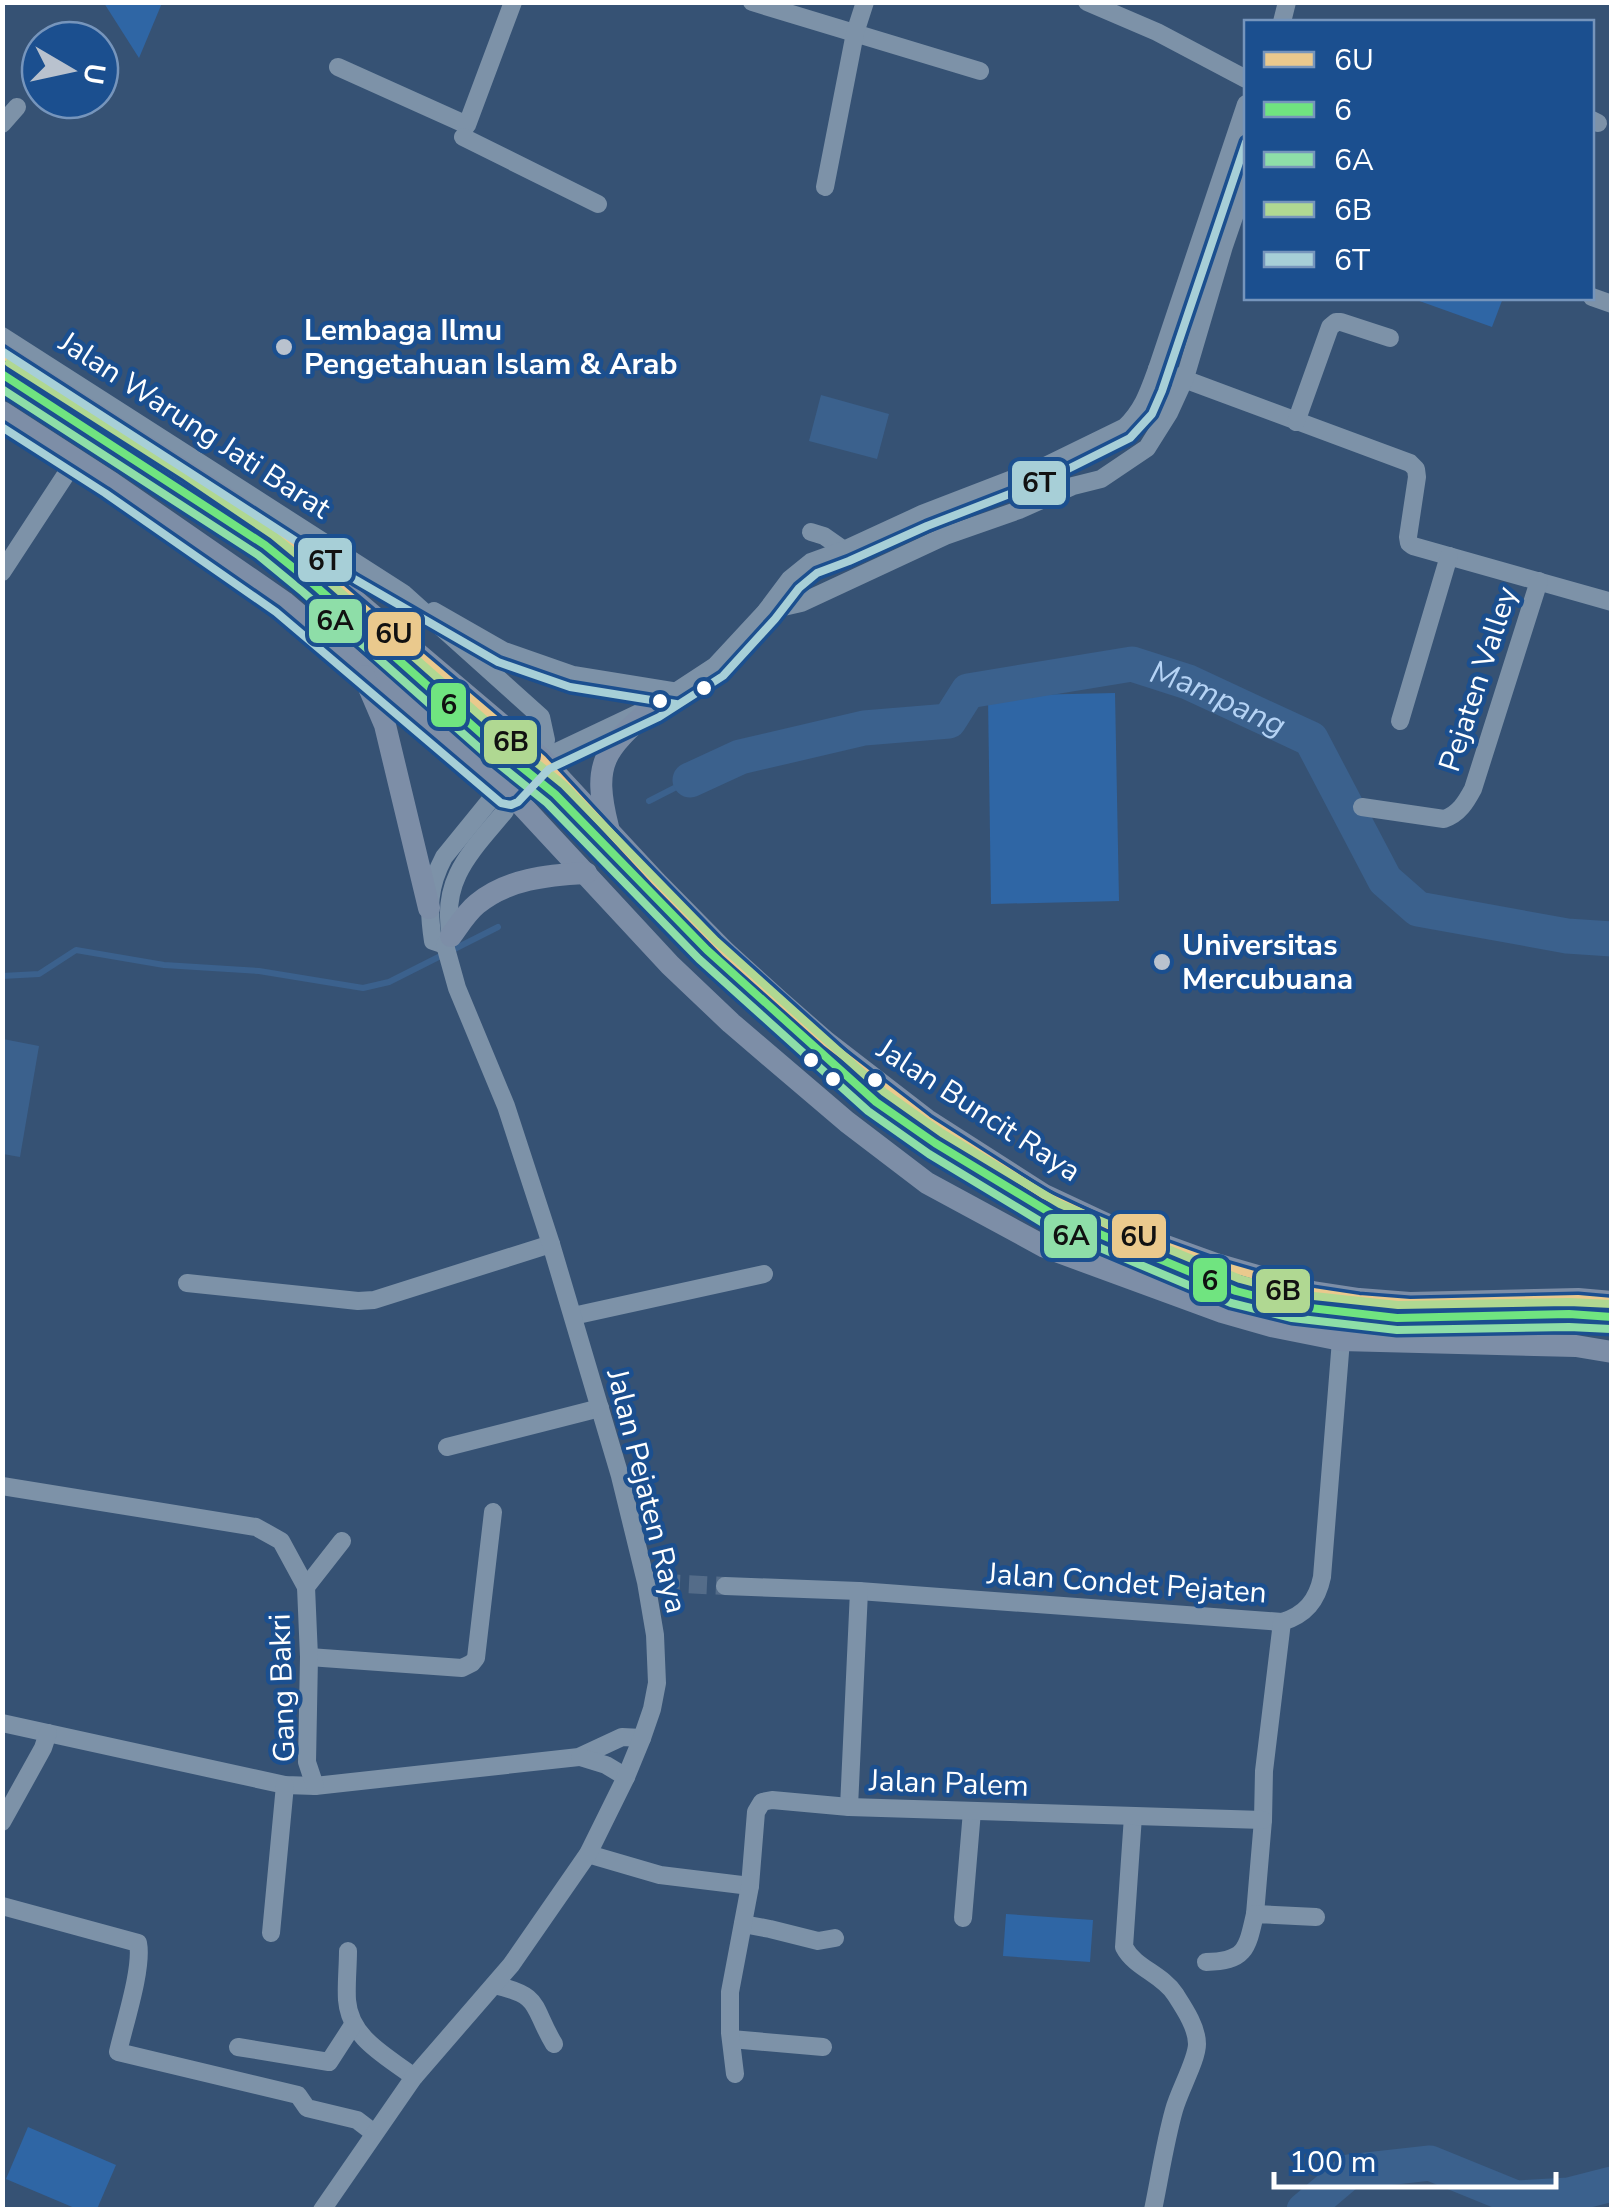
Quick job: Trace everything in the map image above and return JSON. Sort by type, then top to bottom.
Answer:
[{"type":"main road","name":"Jalan Warung Jati Barat","points":[[2,354],[232,502],[286,542],[542,759]]},
{"type":"main road","points":[[2,412],[284,602],[507,795],[670,966],[731,1023],[927,1184],[1046,1247],[1222,1312],[1271,1326],[1341,1340],[1576,1346],[1612,1352]]},
{"type":"main road","points":[[361,669],[385,725],[429,908]]},
{"type":"main road","points":[[608,829],[600,796],[603,765],[625,732],[654,706]]},
{"type":"main road","name":"Jalan Buncit Raya","points":[[542,759],[725,952],[826,1042],[927,1120],[1044,1195],[1108,1225],[1277,1283],[1359,1299],[1410,1303],[1578,1299],[1612,1302]]},
{"type":"main road","points":[[448,941],[475,905],[516,883],[551,875],[591,879]]},
{"type":"main road","points":[[1455,1302],[1448,1318],[1456,1343]]},
{"type":"street","points":[[462,138],[513,2]]},
{"type":"street","points":[[752,2],[980,71]]},
{"type":"street","points":[[825,187],[865,2]]},
{"type":"street","points":[[1087,2],[1157,32],[1244,78]]},
{"type":"street","points":[[338,67],[462,138],[598,204]]},
{"type":"street","points":[[2,124],[17,107]]},
{"type":"street","points":[[429,908],[444,858],[492,798],[507,795],[542,759],[654,706],[714,666],[790,579],[812,562],[1051,464],[1125,426],[1142,407],[1157,369],[1244,110]]},
{"type":"street","points":[[1228,154],[1244,161]]},
{"type":"street","points":[[766,611],[801,604],[945,536],[1100,479],[1147,448],[1185,378],[1244,188]]},
{"type":"street","points":[[1296,422],[1330,327],[1341,322],[1390,338]]},
{"type":"street","name":"Jalan Warung Jati Barat","points":[[2,336],[404,593],[541,716],[546,740],[542,759]]},
{"type":"street","points":[[1157,369],[1410,463],[1416,468],[1417,477],[1409,543],[1612,602]]},
{"type":"street","points":[[2,572],[76,459]]},
{"type":"street","points":[[811,532],[844,550]]},
{"type":"street","points":[[1400,722],[1449,556]]},
{"type":"street","name":"Pejaten Valley","points":[[1362,807],[1444,819],[1464,805],[1473,789],[1538,581]]},
{"type":"street","points":[[404,593],[504,651],[572,675],[678,692]]},
{"type":"street","name":"Jalan Pejaten Raya","points":[[322,2210],[414,2077],[521,1952],[588,1854],[642,1738],[657,1682],[654,1582],[506,1106],[455,980],[448,941],[449,902],[456,874],[506,811],[507,795]]},
{"type":"street","name":"Jalan Pejaten Raya","points":[[429,908],[434,941],[448,941]]},
{"type":"street","points":[[187,1282],[374,1300],[550,1244]]},
{"type":"street","points":[[573,1316],[764,1274]]},
{"type":"street","name":"Jalan Condet Pejaten","points":[[725,1586],[860,1591],[1282,1622],[1292,1619],[1309,1607],[1322,1578],[1341,1340]]},
{"type":"street","points":[[446,1447],[600,1408]]},
{"type":"street","points":[[2,1486],[256,1527],[281,1541],[306,1587]]},
{"type":"street","points":[[309,1657],[462,1668],[472,1663],[476,1658],[494,1512]]},
{"type":"street","name":"Gang Bakri","points":[[315,1786],[307,1762],[306,1587],[342,1541]]},
{"type":"street","name":"Jalan Palem","points":[[860,1591],[849,1807],[1263,1820]]},
{"type":"street","points":[[1206,1962],[1230,1961],[1251,1933],[1264,1772],[1282,1622]]},
{"type":"street","points":[[2,1723],[284,1785],[315,1786],[579,1757],[622,1737],[642,1738]]},
{"type":"street","points":[[2,1822],[48,1733]]},
{"type":"street","points":[[579,1757],[606,1765],[626,1777]]},
{"type":"street","points":[[271,1933],[284,1785]]},
{"type":"street","points":[[735,2074],[730,1992],[750,1886],[759,1804],[772,1800],[849,1807]]},
{"type":"street","points":[[963,1918],[972,1811]]},
{"type":"street","points":[[1133,1816],[1123,1945],[1128,1955],[1170,1986],[1197,2039],[1196,2054],[1173,2112],[1153,2210]]},
{"type":"street","points":[[588,1854],[660,1875],[750,1886]]},
{"type":"street","points":[[2,1906],[138,1942],[135,1980],[118,2052],[298,2095],[307,2108],[356,2120],[374,2133]]},
{"type":"street","points":[[1255,1914],[1316,1918]]},
{"type":"street","points":[[743,1924],[818,1941],[835,1938]]},
{"type":"street","points":[[348,1951],[347,2004],[353,2024],[366,2041],[414,2077]]},
{"type":"street","points":[[494,1985],[528,1996],[554,2044]]},
{"type":"street","points":[[238,2047],[329,2062],[353,2024]]},
{"type":"street","points":[[731,2039],[823,2047]]},
{"type":"shaded area","points":[[104,3],[162,3],[139,58],[120,28],[120,20],[115,20]]},
{"type":"shaded area","points":[[1417,300],[1502,300],[1492,327]]},
{"type":"shaded area","points":[[821,395],[889,414],[877,459],[809,441]]},
{"type":"shaded area","points":[[1115,693],[1119,901],[991,904],[988,696]]},
{"type":"shaded area","points":[[3,1039],[39,1046],[20,1157],[3,1154]]},
{"type":"shaded area","points":[[1006,1914],[1093,1920],[1090,1962],[1003,1956]]},
{"type":"shaded area","points":[[28,2127],[116,2165],[97,2209],[77,2209],[6,2179]]},
{"type":"waterway","name":"Mampang","points":[[690,780],[740,757],[864,728],[949,721],[968,691],[1132,664],[1188,682],[1311,739],[1385,880],[1418,909],[1567,936],[1612,939]]},
{"type":"waterway","points":[[649,801],[690,780]]},
{"type":"waterway","points":[[2,976],[39,974],[76,950],[164,965],[259,971],[363,988],[389,982],[498,927]]},
{"type":"waterway","points":[[1304,2210],[1349,2172],[1430,2163],[1516,2198],[1569,2195],[1612,2184]]},
{"type":"tunnel","points":[[662,1583],[725,1586]]},
{"type":"transit line","name":"6T","points":[[2,427],[276,612],[501,803],[511,805],[549,769],[659,717],[723,676],[799,588],[817,573],[1046,480],[1130,438],[1152,414],[1162,391],[1244,148]]},
{"type":"transit line","name":"6T","points":[[2,351],[356,580],[498,662],[570,687],[676,704]]},
{"type":"transit line","name":"6U","points":[[2,354],[232,502],[286,542],[542,759],[725,952],[826,1042],[927,1120],[1044,1195],[1108,1225],[1216,1264],[1313,1292],[1410,1303],[1578,1299],[1612,1302]]},
{"type":"transit line","name":"6B","points":[[9,363],[273,535],[564,785],[716,941],[884,1092],[942,1133],[1060,1204],[1240,1279],[1295,1294],[1398,1305],[1612,1304]]},
{"type":"transit line","name":"6","points":[[2,374],[265,545],[555,794],[707,950],[876,1102],[1054,1215],[1236,1291],[1293,1306],[1397,1318],[1569,1314],[1612,1317]]},
{"type":"transit line","name":"6A","points":[[2,389],[258,555],[547,803],[699,959],[868,1111],[929,1154],[1048,1226],[1231,1303],[1292,1318],[1397,1330],[1611,1329]]},
{"type":"place","name":"Lembaga Ilmu Pengetahuan Islam & Arab","points":[[284,347]]},
{"type":"place","name":"Universitas Mercubuana","points":[[1162,962]]}]
